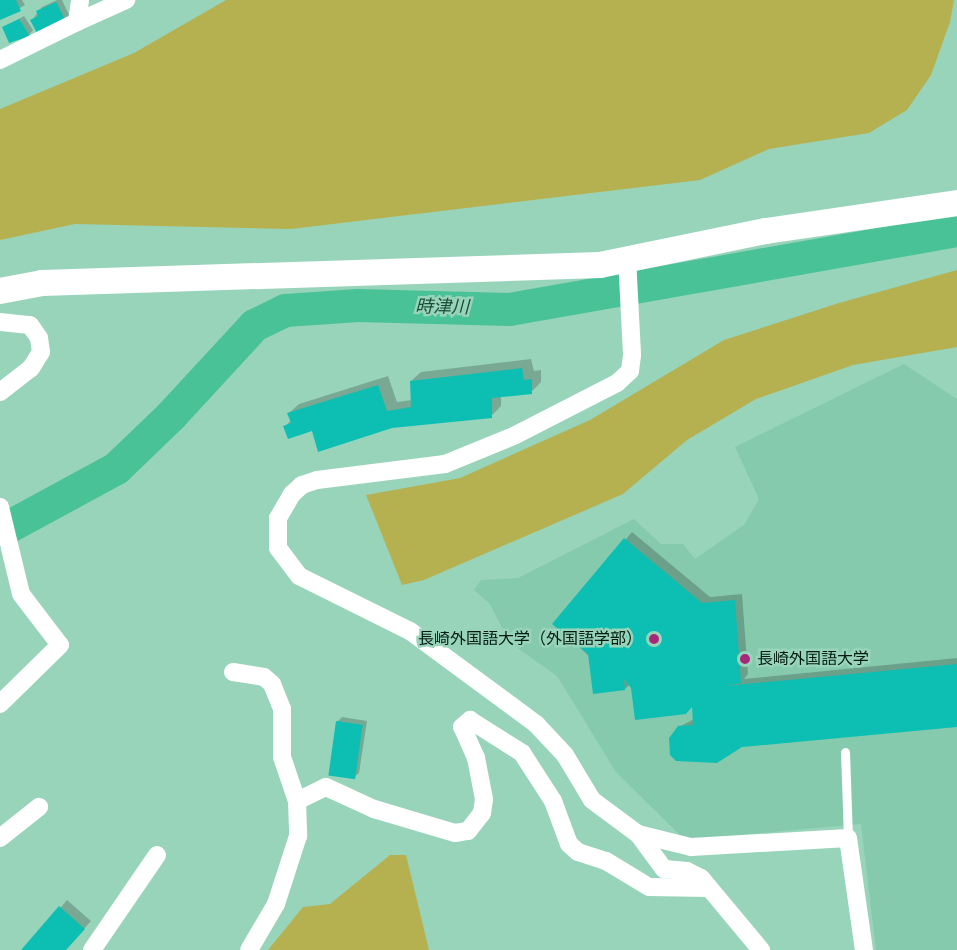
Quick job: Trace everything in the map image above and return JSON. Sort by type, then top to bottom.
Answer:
[{"type":"street","points":[[77,22],[80,0]]},
{"type":"street","points":[[0,60],[126,0]]},
{"type":"street","points":[[0,291],[42,283],[600,265],[766,231],[957,203]]},
{"type":"street","points":[[627,258],[630,371],[617,383],[516,435],[445,464],[316,480],[302,485],[283,505],[275,537],[284,561],[299,576],[410,631],[536,724],[565,755],[592,800],[638,834],[664,868],[687,871],[709,888],[751,946]]},
{"type":"street","points":[[0,322],[30,324],[39,338],[40,352],[32,368],[0,392]]},
{"type":"street","points":[[0,507],[21,594],[60,645],[0,704]]},
{"type":"street","points":[[232,672],[264,677],[272,684],[282,709],[282,757],[297,801],[298,836],[276,903],[249,950]]},
{"type":"street","points":[[297,801],[326,787],[374,809],[455,833],[468,831],[482,813],[484,799],[476,758],[462,727],[470,720],[522,753],[553,801],[569,844],[578,852],[606,861],[649,887],[709,888]]},
{"type":"street","points":[[0,838],[39,807]]},
{"type":"street","points":[[638,834],[691,848],[848,838],[864,950]]},
{"type":"street","points":[[92,950],[157,855]]},
{"type":"lane","points":[[845,752],[848,838]]},
{"type":"shaded area","points":[[226,0],[954,0],[950,22],[931,75],[907,110],[869,133],[769,149],[700,180],[291,229],[75,224],[0,240],[0,109],[134,53]]},
{"type":"shaded area","points":[[957,270],[957,347],[853,365],[756,399],[687,440],[623,494],[424,580],[402,585],[366,495],[460,478],[590,420],[724,340],[839,303]]},
{"type":"shaded area","name":"長崎外国語大学","points":[[904,364],[957,399],[957,950],[876,950],[861,824],[685,840],[616,772],[557,676],[509,642],[490,604],[474,590],[481,580],[518,578],[634,519],[661,544],[683,544],[695,559],[744,525],[759,499],[735,447]]},
{"type":"shaded area","points":[[390,855],[406,855],[429,950],[268,950],[303,907],[330,904]]},
{"type":"building","points":[[0,0],[16,0],[21,11],[0,20]]},
{"type":"building","points":[[56,2],[66,21],[38,35],[30,20],[38,16],[36,11]]},
{"type":"building","points":[[19,19],[30,36],[9,43],[2,27]]},
{"type":"building","points":[[522,368],[524,380],[532,379],[532,394],[492,398],[492,418],[392,428],[318,452],[312,431],[288,439],[283,426],[291,423],[287,413],[378,385],[387,411],[411,407],[410,381]]},
{"type":"building","points":[[624,538],[702,603],[735,600],[741,683],[724,686],[957,664],[957,727],[742,747],[717,763],[676,761],[670,755],[669,738],[678,726],[693,725],[692,707],[686,714],[635,720],[631,688],[624,679],[625,690],[593,694],[588,654],[552,624]]},
{"type":"building","points":[[336,721],[363,725],[355,779],[328,775]]},
{"type":"building","points":[[59,906],[85,929],[66,950],[21,950]]},
{"type":"waterway","name":"時津川","points":[[0,531],[116,468],[171,415],[254,325],[285,310],[358,305],[509,309],[957,230]]},
{"type":"place","name":"長崎外国語大学（外国語学部）","points":[[654,639]]},
{"type":"place","name":"長崎外国語大学","points":[[745,659]]}]
